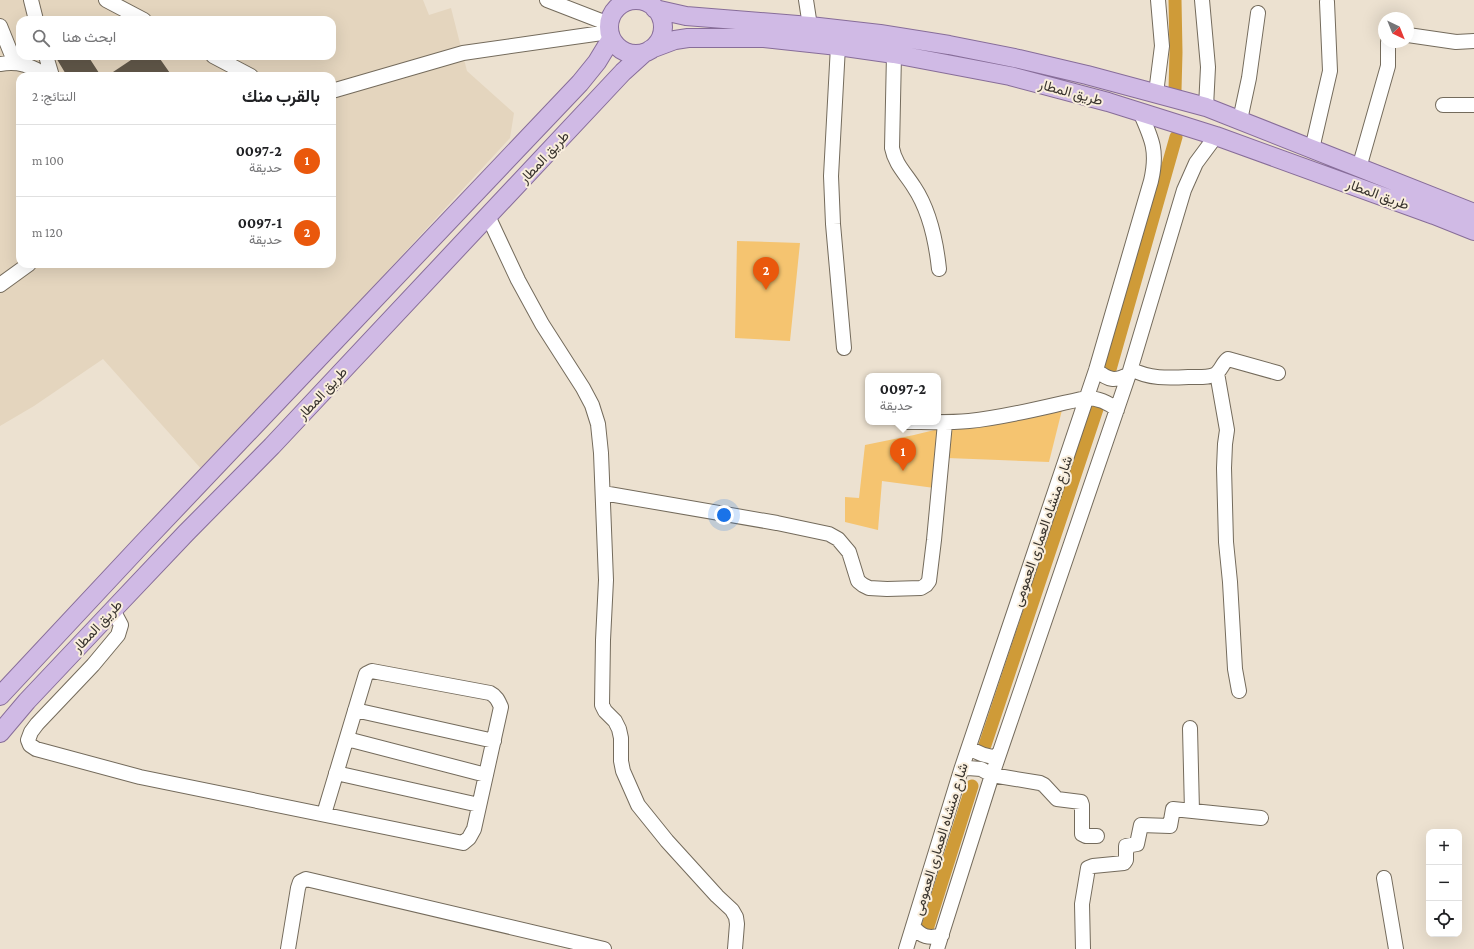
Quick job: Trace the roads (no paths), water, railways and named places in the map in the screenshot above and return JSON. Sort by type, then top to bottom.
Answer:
[{"type":"main road","points":[[634,0],[650,4],[660,15],[662,23],[660,38],[647,51],[636,54],[622,50],[616,46],[610,32],[611,17],[620,5],[634,0]]},
{"type":"main road","name":"طريق المطار","points":[[655,9],[686,16],[810,26],[880,34],[965,48],[1087,75],[1206,107],[1474,213]]},
{"type":"main road","name":"طريق المطار","points":[[0,696],[142,544],[580,83],[597,62],[610,32]]},
{"type":"main road","name":"طريق المطار","points":[[0,733],[27,701],[186,533],[272,446],[623,72],[647,51],[675,40],[701,37],[752,37],[838,46],[894,54],[1010,76],[1059,88],[1216,136],[1474,231]]},
{"type":"street","points":[[30,0],[35,16]]},
{"type":"street","points":[[106,0],[136,16]]},
{"type":"street","points":[[547,0],[610,32]]},
{"type":"street","points":[[806,0],[810,26]]},
{"type":"street","points":[[1156,93],[1162,42],[1158,0]]},
{"type":"street","points":[[1202,0],[1208,67],[1206,107]]},
{"type":"street","points":[[1312,149],[1330,71],[1327,2]]},
{"type":"street","points":[[1240,120],[1250,78],[1258,13]]},
{"type":"street","points":[[0,26],[15,63]]},
{"type":"street","points":[[336,90],[463,53],[610,32]]},
{"type":"street","points":[[1414,36],[1456,42],[1474,41]]},
{"type":"street","points":[[838,46],[831,176],[833,224],[844,348]]},
{"type":"street","points":[[1359,168],[1388,66],[1388,48]]},
{"type":"street","points":[[894,54],[893,155],[915,188],[923,204],[935,236],[939,269]]},
{"type":"street","points":[[47,60],[51,72]]},
{"type":"street","points":[[221,60],[243,72]]},
{"type":"street","points":[[0,64],[15,63],[35,68],[40,72]]},
{"type":"street","points":[[1443,105],[1474,105]]},
{"type":"street","name":"شارع منشاه العمارى العمومى","points":[[906,949],[961,770],[1096,370],[1155,166],[1155,151],[1151,136],[1140,112]]},
{"type":"street","points":[[937,949],[998,757],[1130,372],[1184,190],[1196,163],[1216,136]]},
{"type":"street","points":[[488,216],[518,280],[542,324],[592,405],[599,431],[606,580],[602,705],[604,711],[615,721],[619,729],[623,771],[638,805],[667,841],[717,896],[732,910],[736,917],[737,924],[735,949]]},
{"type":"street","points":[[0,285],[23,268]]},
{"type":"street","points":[[1130,372],[1162,378],[1202,377],[1217,373],[1228,359],[1278,373]]},
{"type":"street","points":[[1096,370],[1103,376],[1112,379],[1121,379],[1130,372]]},
{"type":"street","points":[[1217,373],[1227,430],[1224,468],[1226,542],[1239,691]]},
{"type":"street","points":[[941,423],[994,418],[1086,398],[1103,400],[1117,410]]},
{"type":"street","points":[[602,493],[777,523],[829,534],[838,539],[849,552],[858,581],[863,585],[869,588],[887,589],[921,588],[926,585],[928,581],[934,540],[945,423]]},
{"type":"street","points":[[113,610],[121,625],[118,634],[93,664],[37,724],[28,740],[30,745],[36,749],[140,777],[463,843],[471,835],[494,741],[501,706],[495,696],[490,693],[372,671],[366,674],[324,814]]},
{"type":"street","points":[[355,710],[494,741]]},
{"type":"street","points":[[1190,728],[1192,811]]},
{"type":"street","points":[[347,739],[486,775]]},
{"type":"street","points":[[969,747],[982,755],[998,757]]},
{"type":"street","points":[[961,770],[968,768],[981,769],[992,775],[1040,783],[1044,785],[1057,799],[1081,802],[1082,834],[1086,836],[1096,836]]},
{"type":"street","points":[[336,773],[479,805]]},
{"type":"street","points":[[1083,949],[1082,904],[1088,868],[1093,866],[1124,863],[1126,860],[1126,846],[1137,844],[1141,825],[1170,826],[1173,809],[1262,818]]},
{"type":"street","points":[[1384,878],[1396,949]]},
{"type":"street","points":[[288,949],[298,888],[300,882],[306,879],[604,949]]},
{"type":"street","points":[[913,926],[918,933],[925,937],[934,938],[942,934]]},
{"type":"waterway","points":[[1175,0],[1175,90]]},
{"type":"waterway","points":[[1109,373],[1176,137]]},
{"type":"waterway","points":[[985,745],[1097,409]]},
{"type":"waterway","points":[[928,926],[972,786]]},
{"type":"place","name":"0097-1","points":[[766,290]]},
{"type":"place","name":"0097-2","points":[[903,471]]}]
